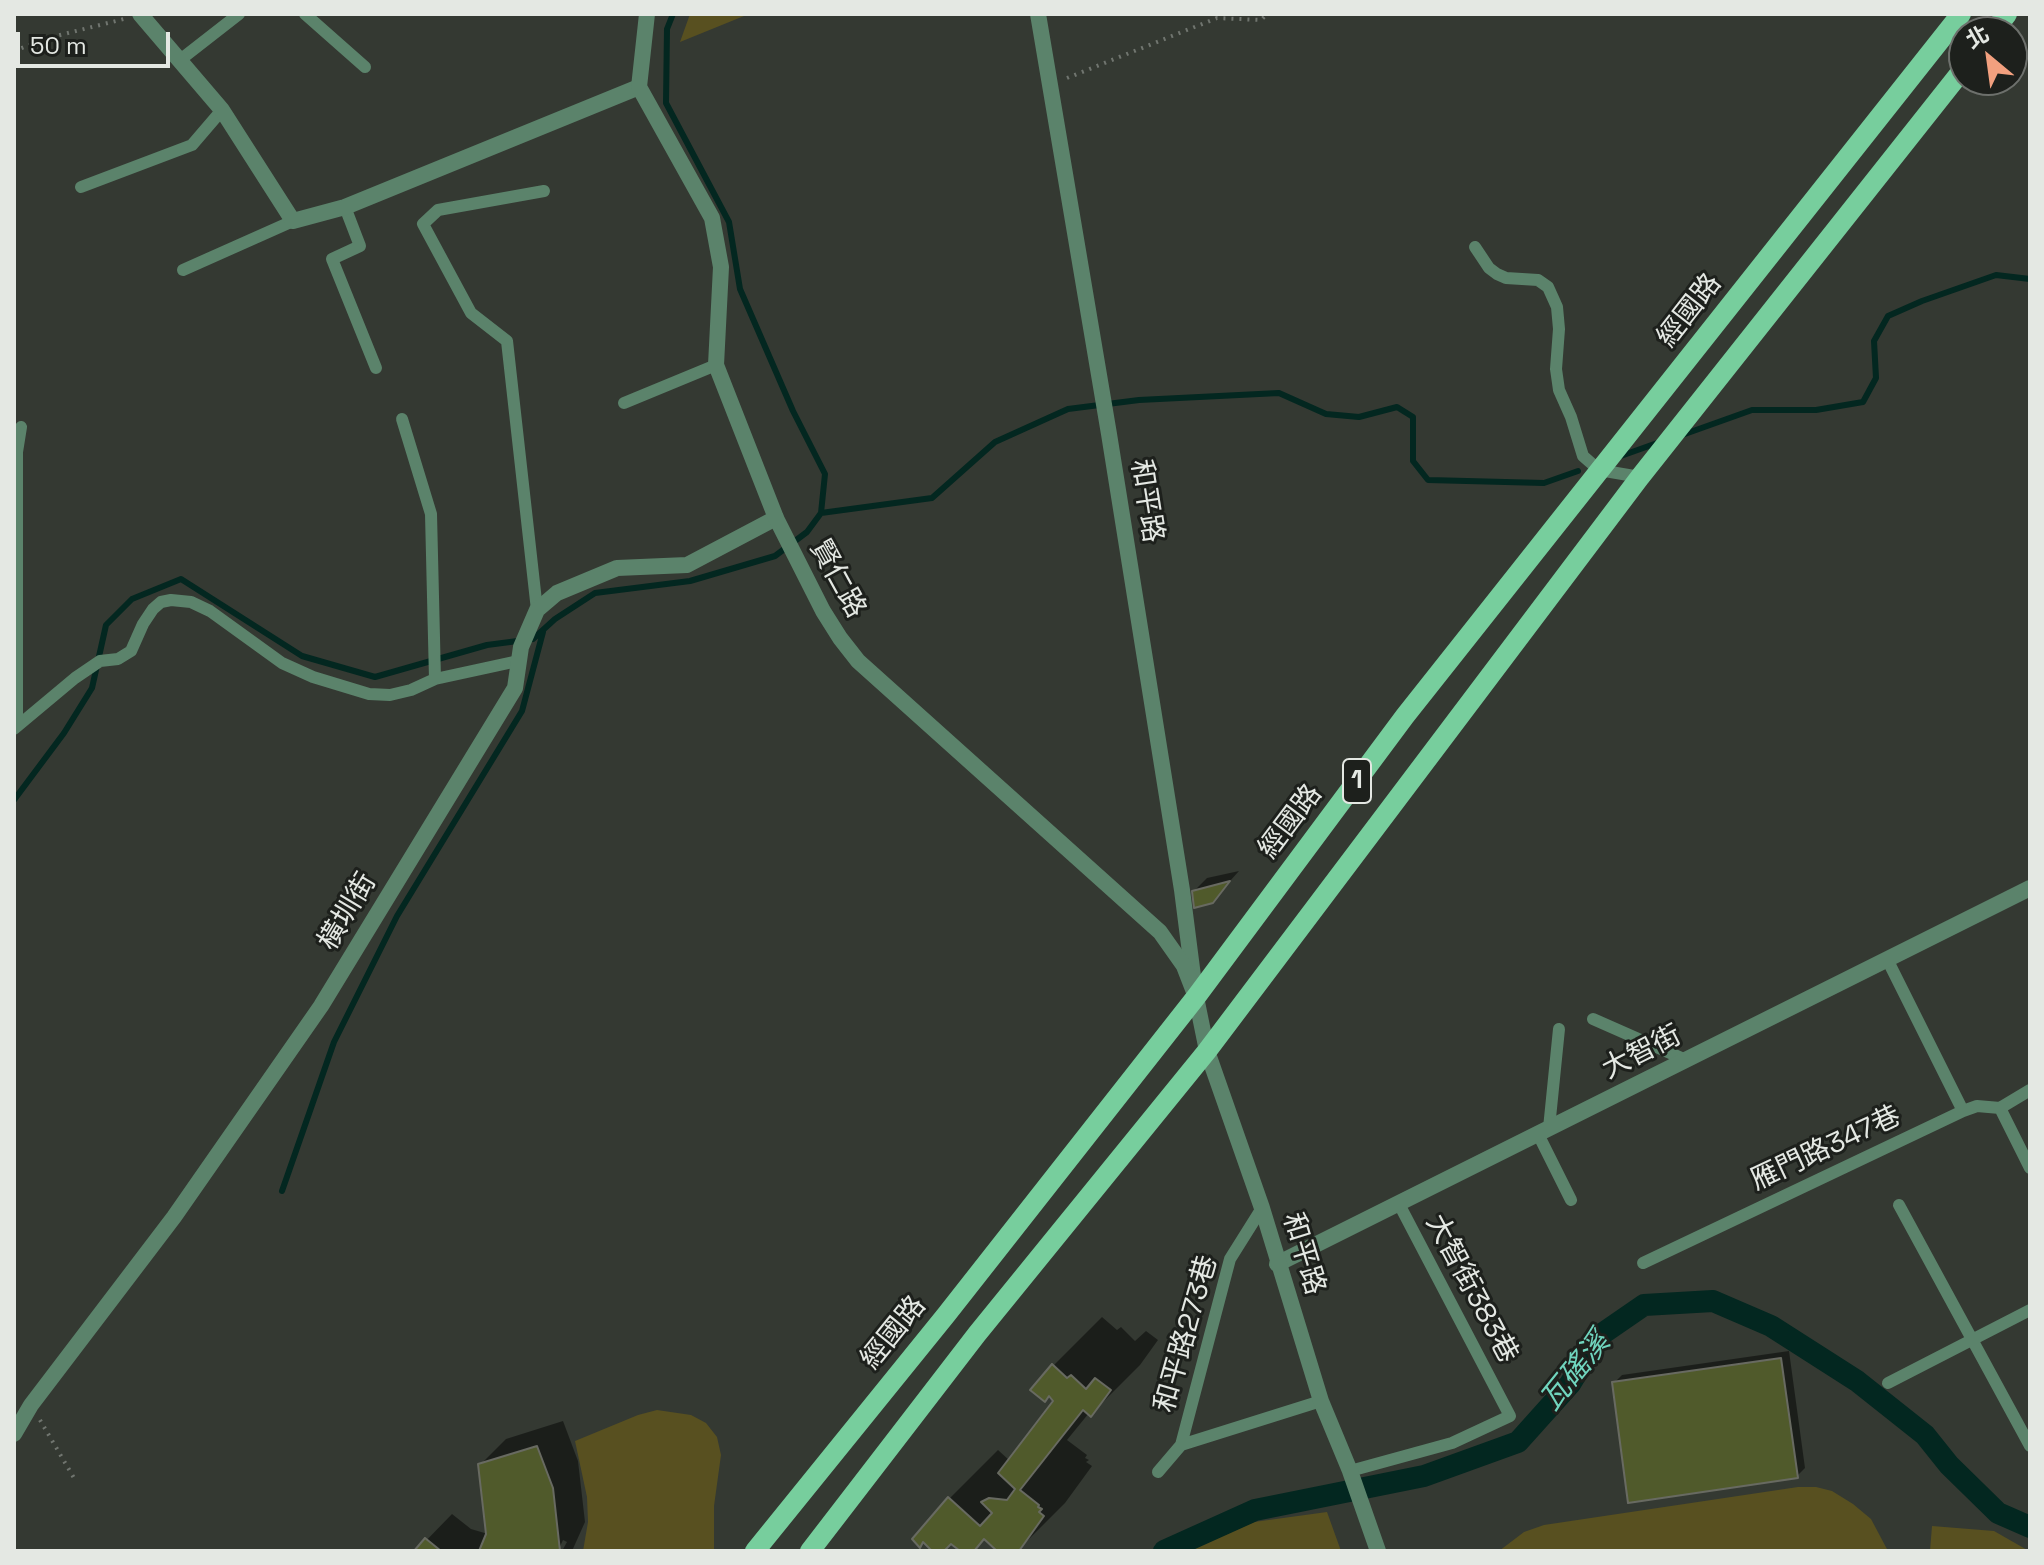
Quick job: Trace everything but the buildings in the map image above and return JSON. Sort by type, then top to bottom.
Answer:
[{"type":"main road","name":"經國路","points":[[755,1551],[946,1315],[1196,997],[1405,716],[1961,14]]},
{"type":"main road","name":"1","points":[[810,1551],[977,1334],[1207,1051],[1640,477],[1948,88]]},
{"type":"street","points":[[139,15],[222,110],[293,221],[345,207],[639,87],[647,14]]},
{"type":"street","name":"和平路","points":[[1038,14],[1101,383],[1182,890],[1196,997]]},
{"type":"street","name":"賢仁路","points":[[639,87],[712,218],[721,267],[716,365],[776,518],[823,611],[858,661],[1160,932],[1184,966],[1196,997],[1207,1051]]},
{"type":"street","points":[[534,616],[557,593],[617,568],[687,565],[776,518]]},
{"type":"street","name":"橫圳街","points":[[14,1434],[31,1405],[174,1217],[321,1006],[515,688],[519,654],[534,616]]},
{"type":"street","name":"大智街","points":[[1277,1264],[2030,888]]},
{"type":"street","name":"和平路","points":[[1207,1051],[1262,1208],[1321,1401],[1378,1551]]},
{"type":"lane","points":[[180,60],[239,14]]},
{"type":"lane","points":[[305,14],[365,67]]},
{"type":"lane","points":[[81,187],[192,145],[222,110]]},
{"type":"lane","points":[[534,616],[507,341],[471,313],[423,224],[438,210],[544,191]]},
{"type":"lane","points":[[345,207],[360,246],[332,259],[376,368]]},
{"type":"lane","points":[[183,270],[293,221]]},
{"type":"lane","points":[[1475,247],[1489,268],[1497,274],[1506,278],[1538,280],[1548,287],[1553,295],[1559,329],[1556,350],[1559,390],[1583,456],[1599,470],[1640,477]]},
{"type":"lane","points":[[624,403],[716,365]]},
{"type":"lane","points":[[402,419],[431,514],[435,679]]},
{"type":"lane","points":[[16,727],[17,452],[21,427]]},
{"type":"lane","points":[[16,727],[100,661],[118,659],[131,651],[153,609],[161,602],[171,600],[191,602],[210,611],[282,663],[352,690],[390,695],[519,654]]},
{"type":"lane","points":[[1887,959],[1963,1111]]},
{"type":"lane","points":[[1593,1019],[1686,1060]]},
{"type":"lane","points":[[1559,1029],[1544,1131],[1571,1200]]},
{"type":"lane","name":"雁門路347巷","points":[[1643,1263],[1963,1111],[1977,1106],[2000,1108],[2030,1090]]},
{"type":"lane","points":[[2000,1108],[2030,1168]]},
{"type":"lane","name":"大智街383巷","points":[[1350,1471],[1452,1443],[1510,1416],[1399,1204]]},
{"type":"lane","points":[[1899,1205],[2030,1446]]},
{"type":"lane","name":"和平路273巷","points":[[1158,1472],[1181,1445],[1230,1259],[1262,1208]]},
{"type":"lane","points":[[1888,1383],[2030,1310]]},
{"type":"lane","points":[[1181,1445],[1321,1401]]},
{"type":"path","points":[[1050,85],[1217,18],[1261,20],[1267,14]]},
{"type":"path","points":[[14,51],[48,38],[139,15]]},
{"type":"path","points":[[31,1405],[74,1478]]},
{"type":"shaded area","points":[[690,14],[743,14],[744,16],[680,42]]},
{"type":"shaded area","points":[[657,1410],[691,1415],[706,1423],[717,1437],[721,1455],[714,1506],[714,1551],[583,1551],[588,1522],[587,1497],[575,1441]]},
{"type":"shaded area","points":[[1798,1487],[1832,1491],[1853,1504],[1871,1519],[1888,1551],[1499,1551],[1524,1532],[1544,1525]]},
{"type":"shaded area","points":[[1327,1512],[1341,1551],[1188,1551],[1254,1522]]},
{"type":"shaded area","points":[[1932,1526],[1994,1531],[2029,1551],[1930,1551]]},
{"type":"waterway","points":[[673,14],[667,29],[666,103],[729,222],[740,289],[793,411],[825,474],[821,513]]},
{"type":"waterway","points":[[1682,435],[1752,410],[1816,410],[1863,402],[1876,378],[1874,341],[1888,316],[1996,275],[2030,279]]},
{"type":"waterway","points":[[14,800],[64,733],[92,688],[106,625],[132,599],[181,579],[302,656],[375,677],[487,645],[533,639],[555,619],[595,593],[690,581],[775,556],[807,532],[821,513],[932,498],[995,442],[1068,409],[1139,400],[1279,393],[1326,414],[1359,417],[1397,407],[1413,417],[1413,461],[1428,480],[1544,483],[1578,471]]},
{"type":"waterway","points":[[1618,457],[1660,442]]},
{"type":"waterway","points":[[282,1191],[334,1042],[397,916],[522,711],[543,632]]},
{"type":"waterway","name":"瓦磘溪","points":[[1164,1551],[1255,1510],[1424,1476],[1518,1442],[1570,1384],[1599,1336],[1644,1305],[1713,1301],[1771,1326],[1857,1381],[1925,1435],[1949,1465],[1998,1513],[2030,1527]]}]
